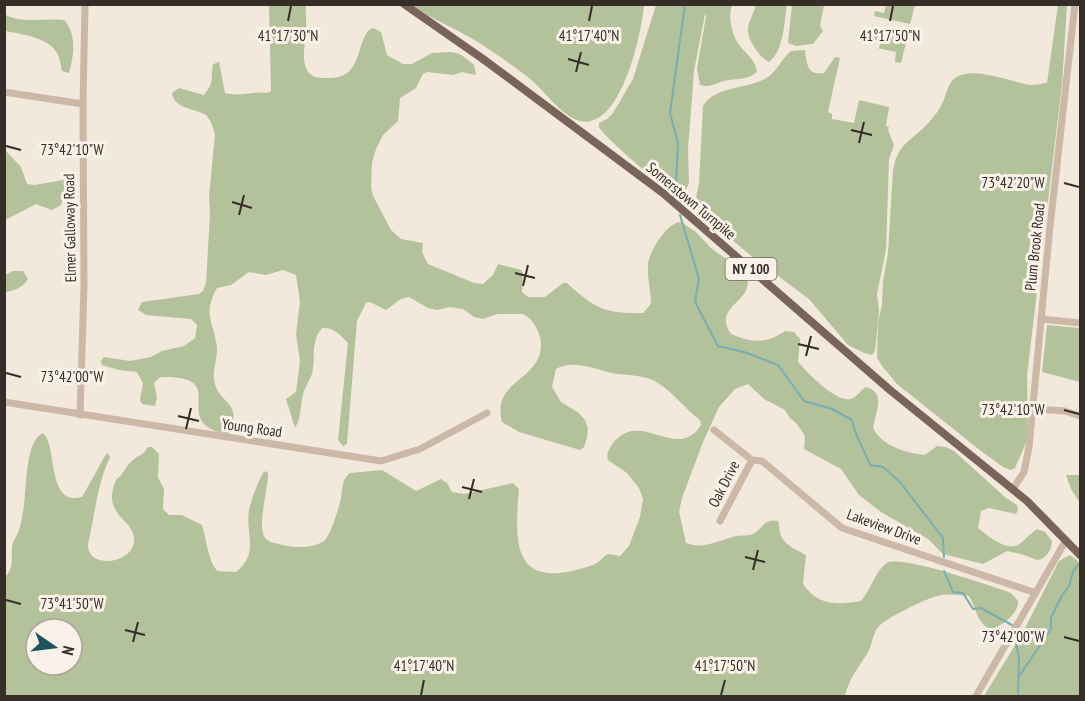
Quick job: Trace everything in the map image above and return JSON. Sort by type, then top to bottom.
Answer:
[{"type":"main road","name":"Somerstown Turnpike","points":[[404,4],[483,59],[663,192],[882,384],[1012,489],[1080,555]]},
{"type":"street","name":"Elmer Galloway Road","points":[[80,415],[84,286],[85,4]]},
{"type":"street","name":"Plum Brook Road","points":[[1012,489],[1024,472],[1033,409],[1075,4]]},
{"type":"street","points":[[4,92],[83,104]]},
{"type":"street","points":[[1041,319],[1080,323]]},
{"type":"street","name":"Young Road","points":[[4,402],[381,461],[420,449],[487,413]]},
{"type":"street","points":[[1033,409],[1065,411],[1080,416]]},
{"type":"street","name":"Lakeview Drive","points":[[714,430],[752,460],[762,461],[842,528],[1036,593]]},
{"type":"street","name":"Oak Drive","points":[[720,521],[752,460]]},
{"type":"street","points":[[976,696],[1066,540]]},
{"type":"green space","points":[[269,5],[306,5],[304,62],[309,72],[316,77],[340,77],[348,72],[354,65],[363,39],[373,28],[381,32],[387,55],[403,64],[412,64],[432,53],[460,54],[474,65],[476,75],[462,72],[453,75],[427,72],[423,74],[416,88],[400,98],[398,121],[383,135],[372,163],[373,196],[391,230],[401,239],[423,243],[422,252],[428,264],[474,283],[483,284],[493,275],[498,264],[521,270],[523,274],[522,292],[528,297],[545,297],[563,283],[567,283],[601,308],[609,311],[643,313],[651,304],[648,270],[651,253],[665,232],[676,223],[681,222],[732,263],[748,282],[747,289],[728,312],[726,318],[731,334],[759,341],[772,338],[785,331],[794,332],[800,339],[798,362],[830,392],[845,399],[851,399],[866,387],[876,394],[878,404],[873,428],[882,440],[903,450],[925,455],[937,446],[946,447],[954,451],[1006,498],[1017,505],[1016,514],[989,508],[981,511],[978,528],[996,541],[1008,546],[1018,545],[1037,529],[1045,532],[1052,541],[1048,554],[1037,560],[1007,551],[983,564],[943,554],[928,539],[881,512],[859,495],[841,469],[804,449],[805,436],[785,410],[764,399],[748,384],[735,389],[719,407],[703,442],[679,512],[686,543],[705,545],[736,536],[750,535],[765,523],[778,521],[783,539],[806,555],[803,584],[822,600],[836,603],[861,601],[883,566],[895,562],[925,566],[1011,593],[1018,601],[1016,610],[1005,622],[992,629],[980,620],[969,596],[941,595],[915,605],[879,626],[845,696],[5,696],[5,577],[11,567],[13,545],[21,521],[29,457],[32,446],[43,433],[48,440],[58,485],[63,493],[71,498],[82,497],[105,456],[108,453],[110,457],[99,489],[88,544],[89,552],[101,560],[118,559],[131,550],[134,542],[133,534],[115,510],[112,492],[116,480],[129,464],[148,447],[152,447],[159,454],[158,477],[164,489],[163,509],[169,515],[182,515],[202,525],[210,557],[218,571],[236,572],[248,558],[250,550],[249,510],[263,473],[267,471],[268,475],[262,518],[263,534],[272,542],[302,547],[319,544],[327,538],[337,514],[345,478],[350,473],[382,470],[416,491],[441,479],[447,483],[452,492],[464,494],[513,483],[519,489],[517,532],[525,561],[535,569],[549,573],[568,572],[593,565],[608,554],[620,556],[629,546],[640,517],[643,499],[639,488],[627,473],[608,460],[609,449],[613,443],[624,434],[635,431],[681,439],[691,435],[701,425],[700,420],[669,391],[653,380],[570,365],[556,369],[552,387],[561,402],[579,413],[585,420],[588,429],[584,447],[580,450],[519,432],[502,422],[500,411],[510,388],[529,371],[539,358],[540,336],[534,323],[523,314],[497,314],[483,319],[474,317],[463,309],[450,307],[437,310],[428,308],[409,297],[401,299],[386,310],[370,302],[366,303],[357,321],[347,444],[343,446],[338,440],[348,343],[330,329],[322,328],[318,333],[312,374],[304,391],[295,428],[286,399],[296,392],[300,361],[296,334],[300,301],[296,275],[283,270],[266,275],[249,272],[231,285],[217,288],[210,305],[210,318],[217,347],[215,384],[230,405],[234,416],[229,434],[213,430],[202,422],[197,388],[192,382],[180,378],[160,377],[154,383],[157,398],[155,406],[142,404],[140,400],[143,383],[137,372],[102,365],[101,361],[104,357],[130,361],[151,357],[162,351],[184,346],[195,338],[197,325],[191,319],[146,315],[138,310],[142,302],[199,294],[206,283],[209,197],[215,134],[206,115],[180,105],[172,93],[179,88],[204,95],[211,83],[213,65],[211,65],[219,62],[225,93],[267,93],[271,91]]},
{"type":"green space","points":[[413,5],[644,5],[639,37],[626,79],[617,98],[605,113],[592,121],[577,120],[571,117],[529,78],[498,55]]},
{"type":"green space","points":[[656,5],[732,5],[730,19],[734,34],[740,47],[754,63],[757,72],[745,78],[709,86],[700,85],[697,69],[705,14],[694,71],[688,149],[689,183],[682,195],[674,192],[638,165],[599,127],[599,123],[613,113],[633,79]]},
{"type":"green space","points":[[756,5],[787,5],[778,51],[769,62],[755,48],[748,33]]},
{"type":"green space","points":[[792,5],[824,5],[820,26],[823,31],[813,44],[796,46],[788,43]]},
{"type":"green space","points":[[886,5],[915,5],[910,24],[874,16],[875,11],[884,13]]},
{"type":"green space","points":[[1058,5],[1067,5],[1062,84],[1027,375],[1028,438],[1015,468],[1011,470],[981,451],[897,384],[877,358],[878,322],[888,253],[893,171],[898,153],[934,116],[942,105],[950,83],[959,76],[969,73],[1025,84],[1047,83]]},
{"type":"green space","points":[[4,14],[25,20],[64,20],[73,38],[69,73],[62,71],[57,53],[47,43],[34,37],[5,31]]},
{"type":"green space","points":[[872,27],[908,35],[901,63],[895,62],[896,52],[877,48],[881,41],[867,38],[870,36]]},
{"type":"green space","points":[[805,50],[809,68],[814,73],[824,73],[835,57],[840,58],[828,112],[832,114],[832,119],[854,123],[859,100],[889,107],[886,126],[889,127],[894,145],[889,159],[886,250],[877,294],[879,311],[875,351],[872,355],[848,345],[809,299],[750,255],[710,221],[698,215],[694,208],[699,183],[703,106],[716,94],[768,77],[791,51]]},
{"type":"green space","points":[[5,150],[21,167],[27,184],[35,185],[69,179],[61,205],[52,210],[36,204],[5,220]]},
{"type":"green space","points":[[13,271],[23,271],[28,279],[18,288],[5,292],[5,275]]},
{"type":"green space","points":[[1047,325],[1080,328],[1080,382],[1042,372]]},
{"type":"green space","points":[[1080,473],[1080,503],[1066,475],[1079,475]]},
{"type":"green space","points":[[1070,555],[1080,563],[1080,696],[984,696],[1023,632],[1059,561]]},
{"type":"waterway","points":[[678,191],[676,182],[678,143],[670,113],[685,4]]},
{"type":"waterway","points":[[680,215],[699,279],[695,302],[718,346],[744,352],[778,365],[804,401],[832,409],[852,420],[870,465],[883,467],[900,482],[943,538],[944,557]]},
{"type":"waterway","points":[[1020,675],[1051,629],[1051,618],[1078,565]]},
{"type":"waterway","points":[[944,571],[953,592],[963,593],[973,609],[981,608],[1012,625]]},
{"type":"waterway","points":[[1015,639],[1019,658],[1018,696]]}]
